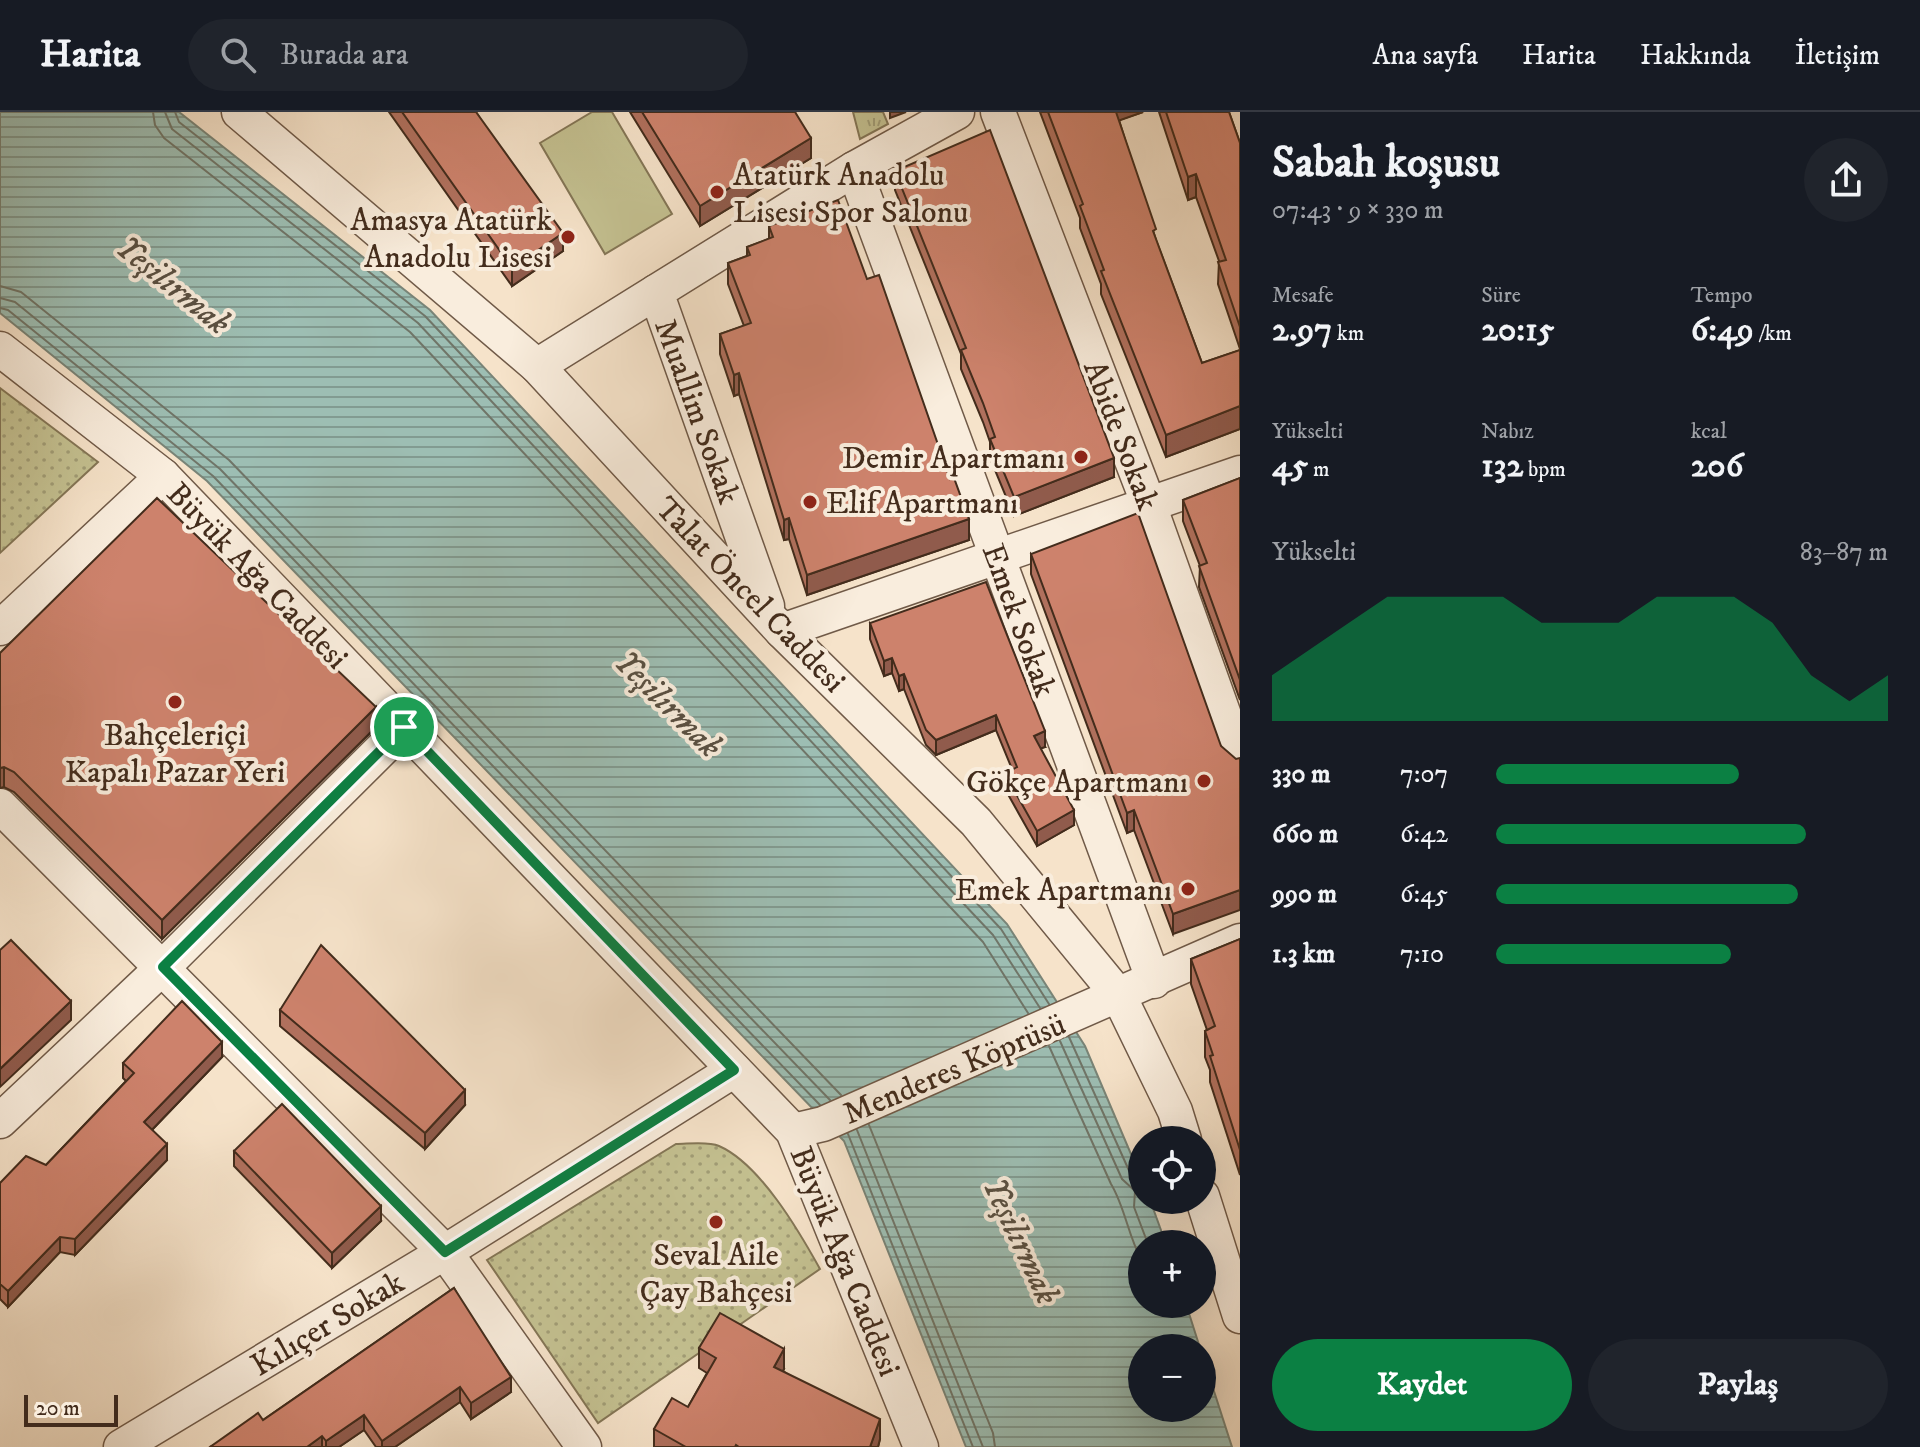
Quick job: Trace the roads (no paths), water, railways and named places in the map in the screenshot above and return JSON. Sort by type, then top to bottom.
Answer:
[{"type":"street","name":"Talat Öncel Caddesi","points":[[239,112],[537,366],[778,626],[976,822],[1119,996],[1180,1126]]},
{"type":"street","name":"Muallim Sokak","points":[[537,366],[854,169],[957,112]]},
{"type":"street","name":"Abide Sokak","points":[[998,112],[1149,505],[1240,760]]},
{"type":"street","name":"Emek Sokak","points":[[854,169],[1154,981]]},
{"type":"street","name":"Muallim Sokak","points":[[656,292],[778,626]]},
{"type":"street","name":"Büyük Ağa Caddesi","points":[[0,349],[163,476],[734,1070],[808,1127],[921,1447]]},
{"type":"street","points":[[778,626],[996,557],[1240,473]]},
{"type":"street","points":[[0,628],[163,476]]},
{"type":"street","points":[[0,1121],[163,967],[404,727]]},
{"type":"street","points":[[0,806],[445,1252],[584,1447]]},
{"type":"street","name":"Menderes Köprüsü","points":[[808,1127],[1085,1011],[1240,941]]},
{"type":"street","name":"Kılıçer Sokak","points":[[121,1447],[445,1252],[734,1070]]},
{"type":"street","points":[[1208,1214],[1240,1316]]},
{"type":"water","name":"Yeşilırmak","points":[[0,112],[179,112],[430,310],[1007,924],[1085,1046],[1128,1147],[1128,1214],[1155,1214],[1161,1230],[1128,1230],[1128,1318],[1190,1318],[1196,1334],[1128,1334],[1128,1422],[1216,1422],[1216,1397],[1232,1447],[966,1447],[844,1141],[207,481],[0,313]]},
{"type":"place","name":"Atatürk Anadolu Lisesi Spor Salonu","points":[[717,192]]},
{"type":"place","name":"Amasya Atatürk Anadolu Lisesi","points":[[568,237]]},
{"type":"place","name":"Demir Apartmanı","points":[[1081,457]]},
{"type":"place","name":"Elif Apartmanı","points":[[810,502]]},
{"type":"place","name":"Bahçeleriçi Kapalı Pazar Yeri","points":[[175,702]]},
{"type":"place","name":"Gökçe Apartmanı","points":[[1204,781]]},
{"type":"place","name":"Emek Apartmanı","points":[[1188,889]]},
{"type":"place","name":"Seval Aile Çay Bahçesi","points":[[716,1222]]}]
